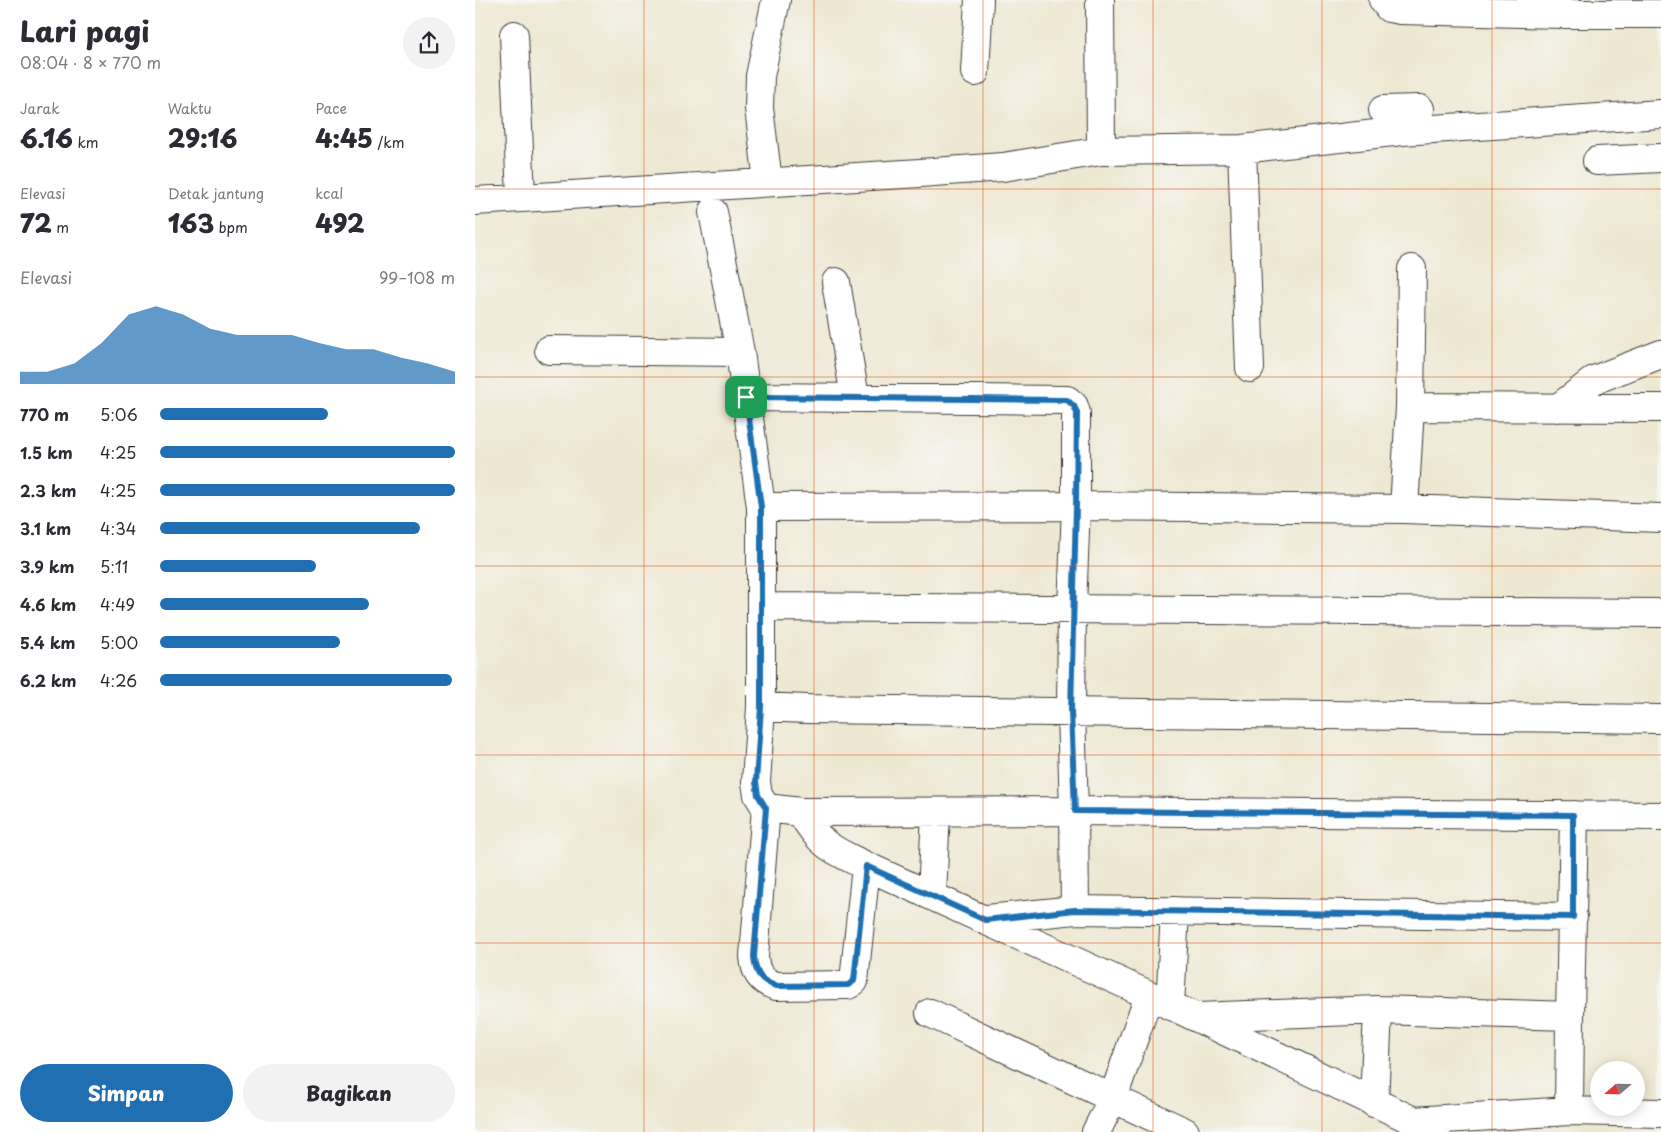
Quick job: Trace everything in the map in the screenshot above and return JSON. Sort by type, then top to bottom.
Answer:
[{"type":"street","points":[[768,182],[759,108],[760,76],[776,0]]},
{"type":"street","points":[[975,72],[979,0]]},
{"type":"street","points":[[1094,0],[1100,0],[1101,151]]},
{"type":"street","points":[[1383,0],[1389,8],[1400,10],[1563,7],[1661,14]]},
{"type":"street","points":[[514,35],[521,197]]},
{"type":"street","points":[[475,201],[1003,167],[1101,151],[1242,149],[1402,115],[1661,114]]},
{"type":"street","points":[[1242,149],[1250,368]]},
{"type":"street","points":[[1597,161],[1661,158]]},
{"type":"street","points":[[713,212],[740,352],[761,507],[761,707],[756,782],[758,795],[766,808],[754,956],[754,964],[759,977],[776,986],[848,985],[854,981],[866,866]]},
{"type":"street","points":[[1403,509],[1410,408],[1412,269]]},
{"type":"street","points":[[836,282],[855,398]]},
{"type":"street","points":[[549,350],[740,352]]},
{"type":"street","points":[[1558,408],[1594,380],[1661,354]]},
{"type":"street","points":[[746,397],[1067,400],[1074,406],[1077,413],[1071,711],[1075,811],[1075,910]]},
{"type":"street","points":[[1410,408],[1661,408]]},
{"type":"street","points":[[761,507],[1076,506],[1403,509],[1661,518]]},
{"type":"street","points":[[762,607],[1661,613]]},
{"type":"street","points":[[761,707],[1661,719]]},
{"type":"street","points":[[766,808],[801,812],[1075,811],[1661,816]]},
{"type":"street","points":[[801,812],[811,831],[828,846],[866,866],[1171,1006],[1425,1126],[1569,1110],[1661,1113]]},
{"type":"street","points":[[932,895],[936,812]]},
{"type":"street","points":[[1569,1110],[1573,815]]},
{"type":"street","points":[[985,920],[1075,910],[1573,917]]},
{"type":"street","points":[[1096,1132],[1113,1098],[1171,1006],[1175,911]]},
{"type":"street","points":[[1171,1006],[1570,1016]]},
{"type":"street","points":[[1374,1103],[1378,1010]]},
{"type":"street","points":[[930,1014],[1185,1132]]},
{"type":"route","points":[[746,397],[1067,400],[1074,406],[1077,413],[1071,711],[1075,811],[1573,815],[1573,917],[1075,910],[985,920],[866,866],[854,981],[848,985],[776,986],[761,979],[754,964],[754,956],[766,808],[758,795],[756,782],[761,707],[761,507],[746,397]]}]
